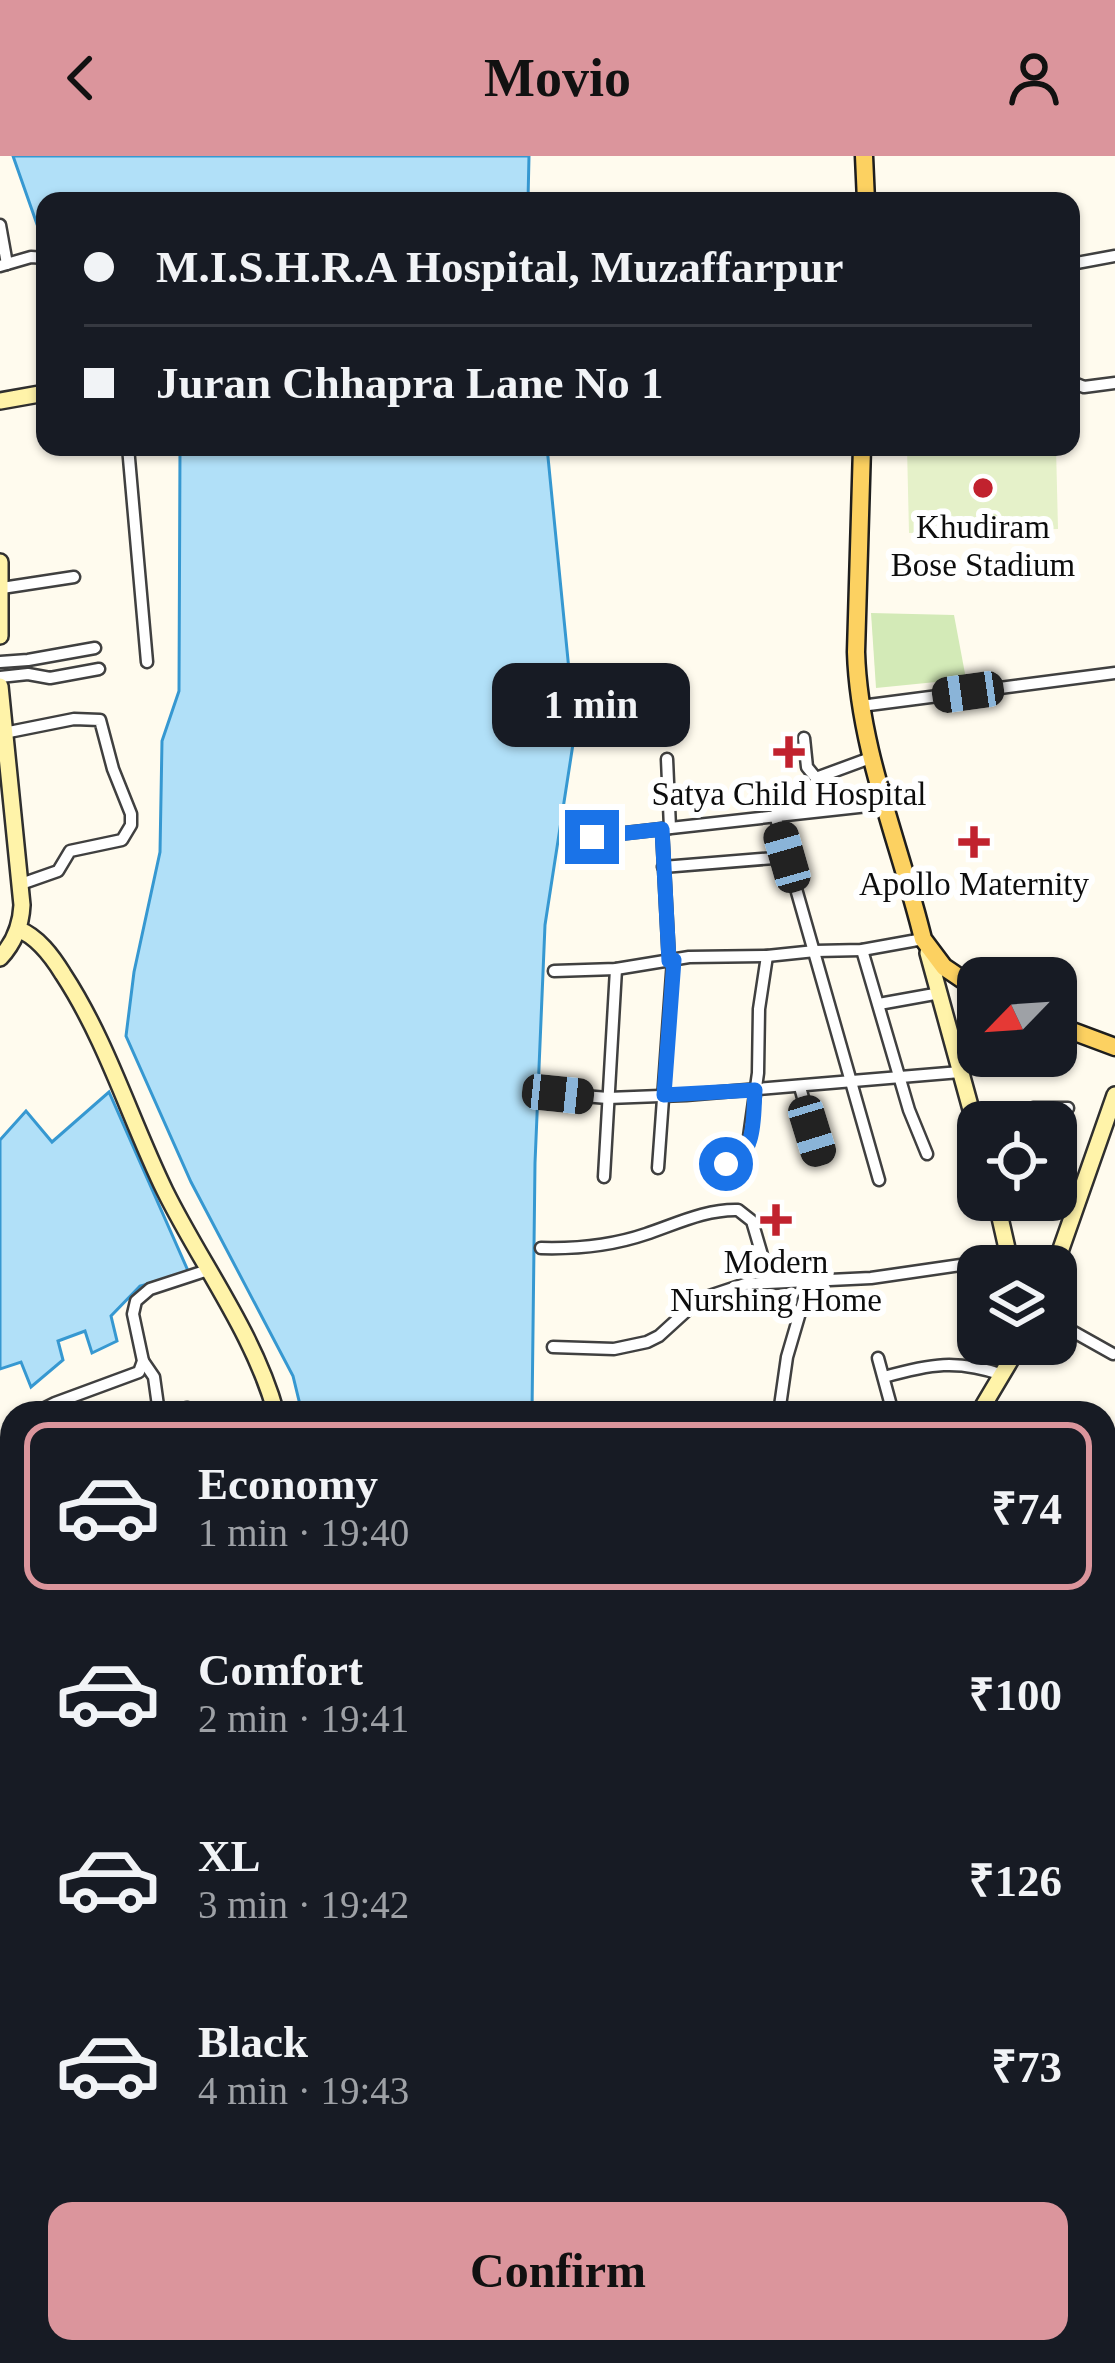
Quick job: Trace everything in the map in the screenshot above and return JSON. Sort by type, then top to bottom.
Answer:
[{"type":"main road","points":[[864,156],[866,192]]},
{"type":"main road","points":[[862,456],[856,607],[861,706],[922,939],[957,976]]},
{"type":"main road","points":[[1077,1033],[1115,1047]]},
{"type":"street","points":[[0,225],[3,265],[36,257]]},
{"type":"street","points":[[1080,262],[1115,256]]},
{"type":"street","points":[[1080,385],[1115,383]]},
{"type":"street","points":[[0,401],[36,395]]},
{"type":"street","points":[[129,456],[147,662]]},
{"type":"street","points":[[0,562],[0,636]]},
{"type":"street","points":[[2,588],[74,577]]},
{"type":"street","points":[[0,662],[95,648]]},
{"type":"street","points":[[0,677],[50,678],[99,669]]},
{"type":"street","points":[[861,706],[1115,673]]},
{"type":"street","points":[[0,686],[22,916],[0,958]]},
{"type":"street","points":[[4,733],[74,719],[100,720],[130,814],[129,831],[122,840],[70,850],[58,871],[21,884]]},
{"type":"street","points":[[804,738],[807,767],[816,778],[873,758]]},
{"type":"street","points":[[658,1168],[671,960],[663,867],[667,759]]},
{"type":"street","points":[[572,839],[886,804]]},
{"type":"street","points":[[775,815],[879,1180]]},
{"type":"street","points":[[663,867],[787,857]]},
{"type":"street","points":[[18,929],[39,943],[87,1016],[162,1184],[259,1364],[272,1401]]},
{"type":"street","points":[[554,971],[616,969],[689,957],[862,950],[922,939],[957,1060]]},
{"type":"street","points":[[862,950],[909,1110],[927,1154]]},
{"type":"street","points":[[706,1167],[735,1162],[747,1151],[767,956]]},
{"type":"street","points":[[604,1177],[616,969]]},
{"type":"street","points":[[879,1004],[940,992]]},
{"type":"street","points":[[558,1094],[664,1095],[957,1072]]},
{"type":"street","points":[[800,1087],[819,1156]]},
{"type":"street","points":[[1062,1245],[1115,1095]]},
{"type":"street","points":[[541,1248],[598,1246],[699,1216],[738,1210],[752,1221],[770,1282]]},
{"type":"street","points":[[553,1347],[614,1348],[647,1342],[706,1297],[745,1284],[957,1268]]},
{"type":"street","points":[[157,1401],[133,1314],[140,1295],[208,1270]]},
{"type":"street","points":[[780,1401],[795,1322],[809,1282]]},
{"type":"street","points":[[1077,1334],[1113,1354]]},
{"type":"street","points":[[878,1358],[890,1401]]},
{"type":"street","points":[[58,1401],[139,1372],[143,1361]]},
{"type":"street","points":[[884,1376],[958,1363],[1003,1375]]},
{"type":"street","points":[[989,1401],[1008,1365]]},
{"type":"green space","name":"Khudiram Bose Stadium","points":[[907,456],[1056,456],[1058,529],[909,533]]},
{"type":"green space","points":[[871,613],[954,615],[966,679],[876,688]]},
{"type":"water","points":[[13,156],[529,156],[528,192],[36,192],[36,221]]},
{"type":"water","points":[[180,456],[548,456],[575,731],[545,925],[532,1401],[299,1401],[293,1376],[191,1182],[126,1036],[134,972],[160,852],[162,741],[179,691]]},
{"type":"water","points":[[109,1092],[189,1273],[140,1286],[111,1316],[117,1341],[92,1353],[85,1331],[58,1341],[63,1360],[31,1387],[21,1362],[0,1369],[0,1140],[26,1111],[52,1142]]},
{"type":"place","name":"Khudiram Bose Stadium","points":[[983,488]]},
{"type":"place","name":"Satya Child Hospital","points":[[789,752]]},
{"type":"place","name":"Apollo Maternity","points":[[974,842]]},
{"type":"place","name":"Modern Nurshing Home","points":[[776,1220]]},
{"type":"route","points":[[592,837],[662,829],[669,961],[674,960],[664,1095],[755,1090],[747,1151],[726,1164]]}]
